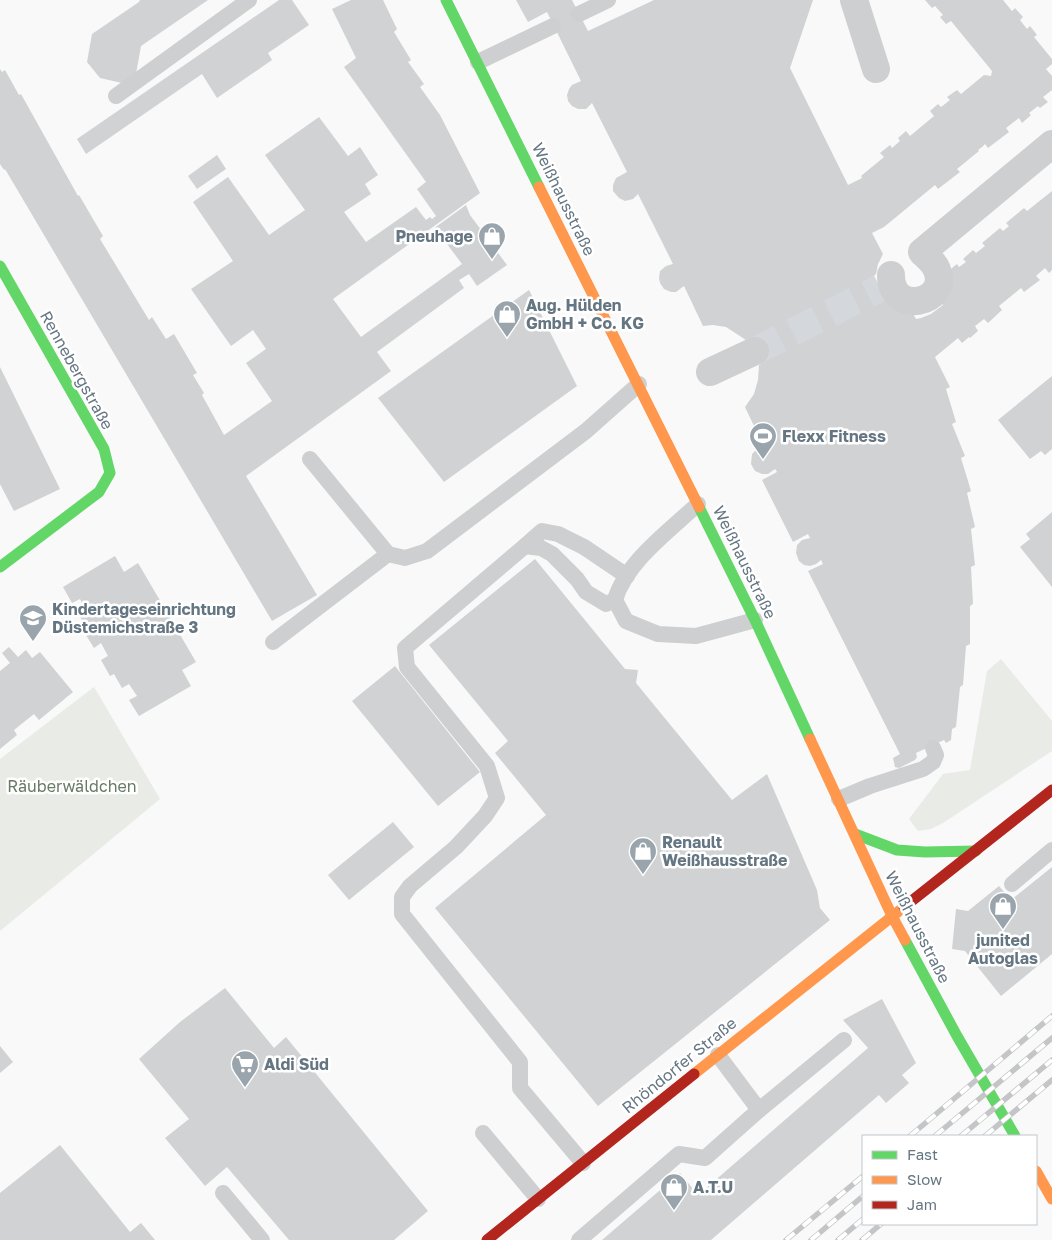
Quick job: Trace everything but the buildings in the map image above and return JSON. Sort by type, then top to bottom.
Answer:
[{"type":"main road","name":"Weißhausstraße","points":[[446,0],[755,620],[892,916],[956,1036],[1015,1135]]},
{"type":"main road","name":"Rennebergstraße","points":[[0,266],[104,450],[110,473],[99,492],[0,567]]},
{"type":"main road","name":"Rhöndorfer Straße","points":[[487,1240],[1052,790]]},
{"type":"main road","points":[[855,834],[897,850],[925,852],[976,851]]},
{"type":"main road","points":[[1037,1173],[1052,1199]]},
{"type":"street","points":[[854,0],[876,70]]},
{"type":"street","points":[[892,276],[891,283],[900,296],[914,301],[922,301],[929,297],[934,292],[939,277],[933,263],[922,252],[1052,144]]},
{"type":"street","points":[[710,372],[755,351]]},
{"type":"lane","points":[[116,96],[248,0]]},
{"type":"lane","points":[[579,14],[608,0]]},
{"type":"lane","points":[[478,62],[553,26]]},
{"type":"lane","points":[[310,459],[388,554],[405,558],[427,551],[586,431],[639,384]]},
{"type":"lane","points":[[698,504],[632,567],[619,587],[615,600],[626,621],[658,634],[696,636],[755,620]]},
{"type":"lane","points":[[583,1164],[520,1088],[520,1062],[402,914],[402,897],[410,886],[456,846],[485,816],[496,798],[487,766],[407,667],[405,648],[542,531],[558,534],[584,547],[627,576]]},
{"type":"lane","points":[[524,546],[541,548],[552,554],[586,592],[606,604],[615,600]]},
{"type":"lane","points":[[273,642],[388,554]]},
{"type":"lane","points":[[839,799],[870,786],[923,770],[933,762],[936,754],[933,748]]},
{"type":"lane","points":[[1012,884],[1052,850]]},
{"type":"lane","points":[[579,1240],[679,1154],[705,1158],[759,1110],[844,1040]]},
{"type":"lane","points":[[718,1056],[759,1110]]},
{"type":"lane","points":[[483,1133],[538,1199]]},
{"type":"lane","points":[[223,1193],[262,1240]]},
{"type":"green space","points":[[1001,659],[1052,721],[1052,751],[943,823],[931,829],[918,831],[909,819],[943,774],[970,770],[987,671]]},
{"type":"green space","name":"Räuberwäldchen","points":[[94,687],[160,799],[0,931],[0,759]]},
{"type":"tunnel","points":[[755,351],[880,288]]},
{"type":"railway","points":[[911,1135],[1052,1016]]},
{"type":"railway","points":[[936,1135],[1052,1038]]},
{"type":"railway","points":[[962,1135],[1052,1060]]},
{"type":"railway","points":[[986,1135],[1052,1080]]},
{"type":"railway","points":[[786,1240],[862,1177]]},
{"type":"railway","points":[[811,1240],[862,1197]]},
{"type":"railway","points":[[838,1240],[862,1220]]},
{"type":"railway","points":[[862,1240],[880,1225]]},
{"type":"traffic: fast","points":[[446,0],[539,187]]},
{"type":"traffic: fast","points":[[0,266],[104,449],[110,473],[99,492],[0,567]]},
{"type":"traffic: fast","points":[[699,507],[755,620],[810,739]]},
{"type":"traffic: fast","points":[[855,834],[897,850],[925,852],[976,851]]},
{"type":"traffic: fast","points":[[905,940],[957,1036],[1014,1135]]},
{"type":"traffic: slow","points":[[539,187],[699,507]]},
{"type":"traffic: slow","points":[[810,739],[905,940]]},
{"type":"traffic: slow","points":[[694,1074],[904,907]]},
{"type":"traffic: slow","points":[[1037,1173],[1052,1199]]},
{"type":"traffic: jam","points":[[904,907],[1052,790]]},
{"type":"traffic: jam","points":[[487,1240],[694,1074]]},
{"type":"place","name":"Pneuhage","points":[[492,260]]},
{"type":"place","name":"Aug. Hülden GmbH + Co. KG","points":[[507,338]]},
{"type":"place","name":"Flexx Fitness","points":[[763,460]]},
{"type":"place","name":"Kindertageseinrichtung Düstemichstraße 3","points":[[33,642]]},
{"type":"place","name":"Renault Weißhausstraße","points":[[643,875]]},
{"type":"place","name":"junited Autoglas","points":[[1003,930]]},
{"type":"place","name":"Aldi Süd","points":[[245,1088]]},
{"type":"place","name":"A.T.U","points":[[674,1211]]}]
